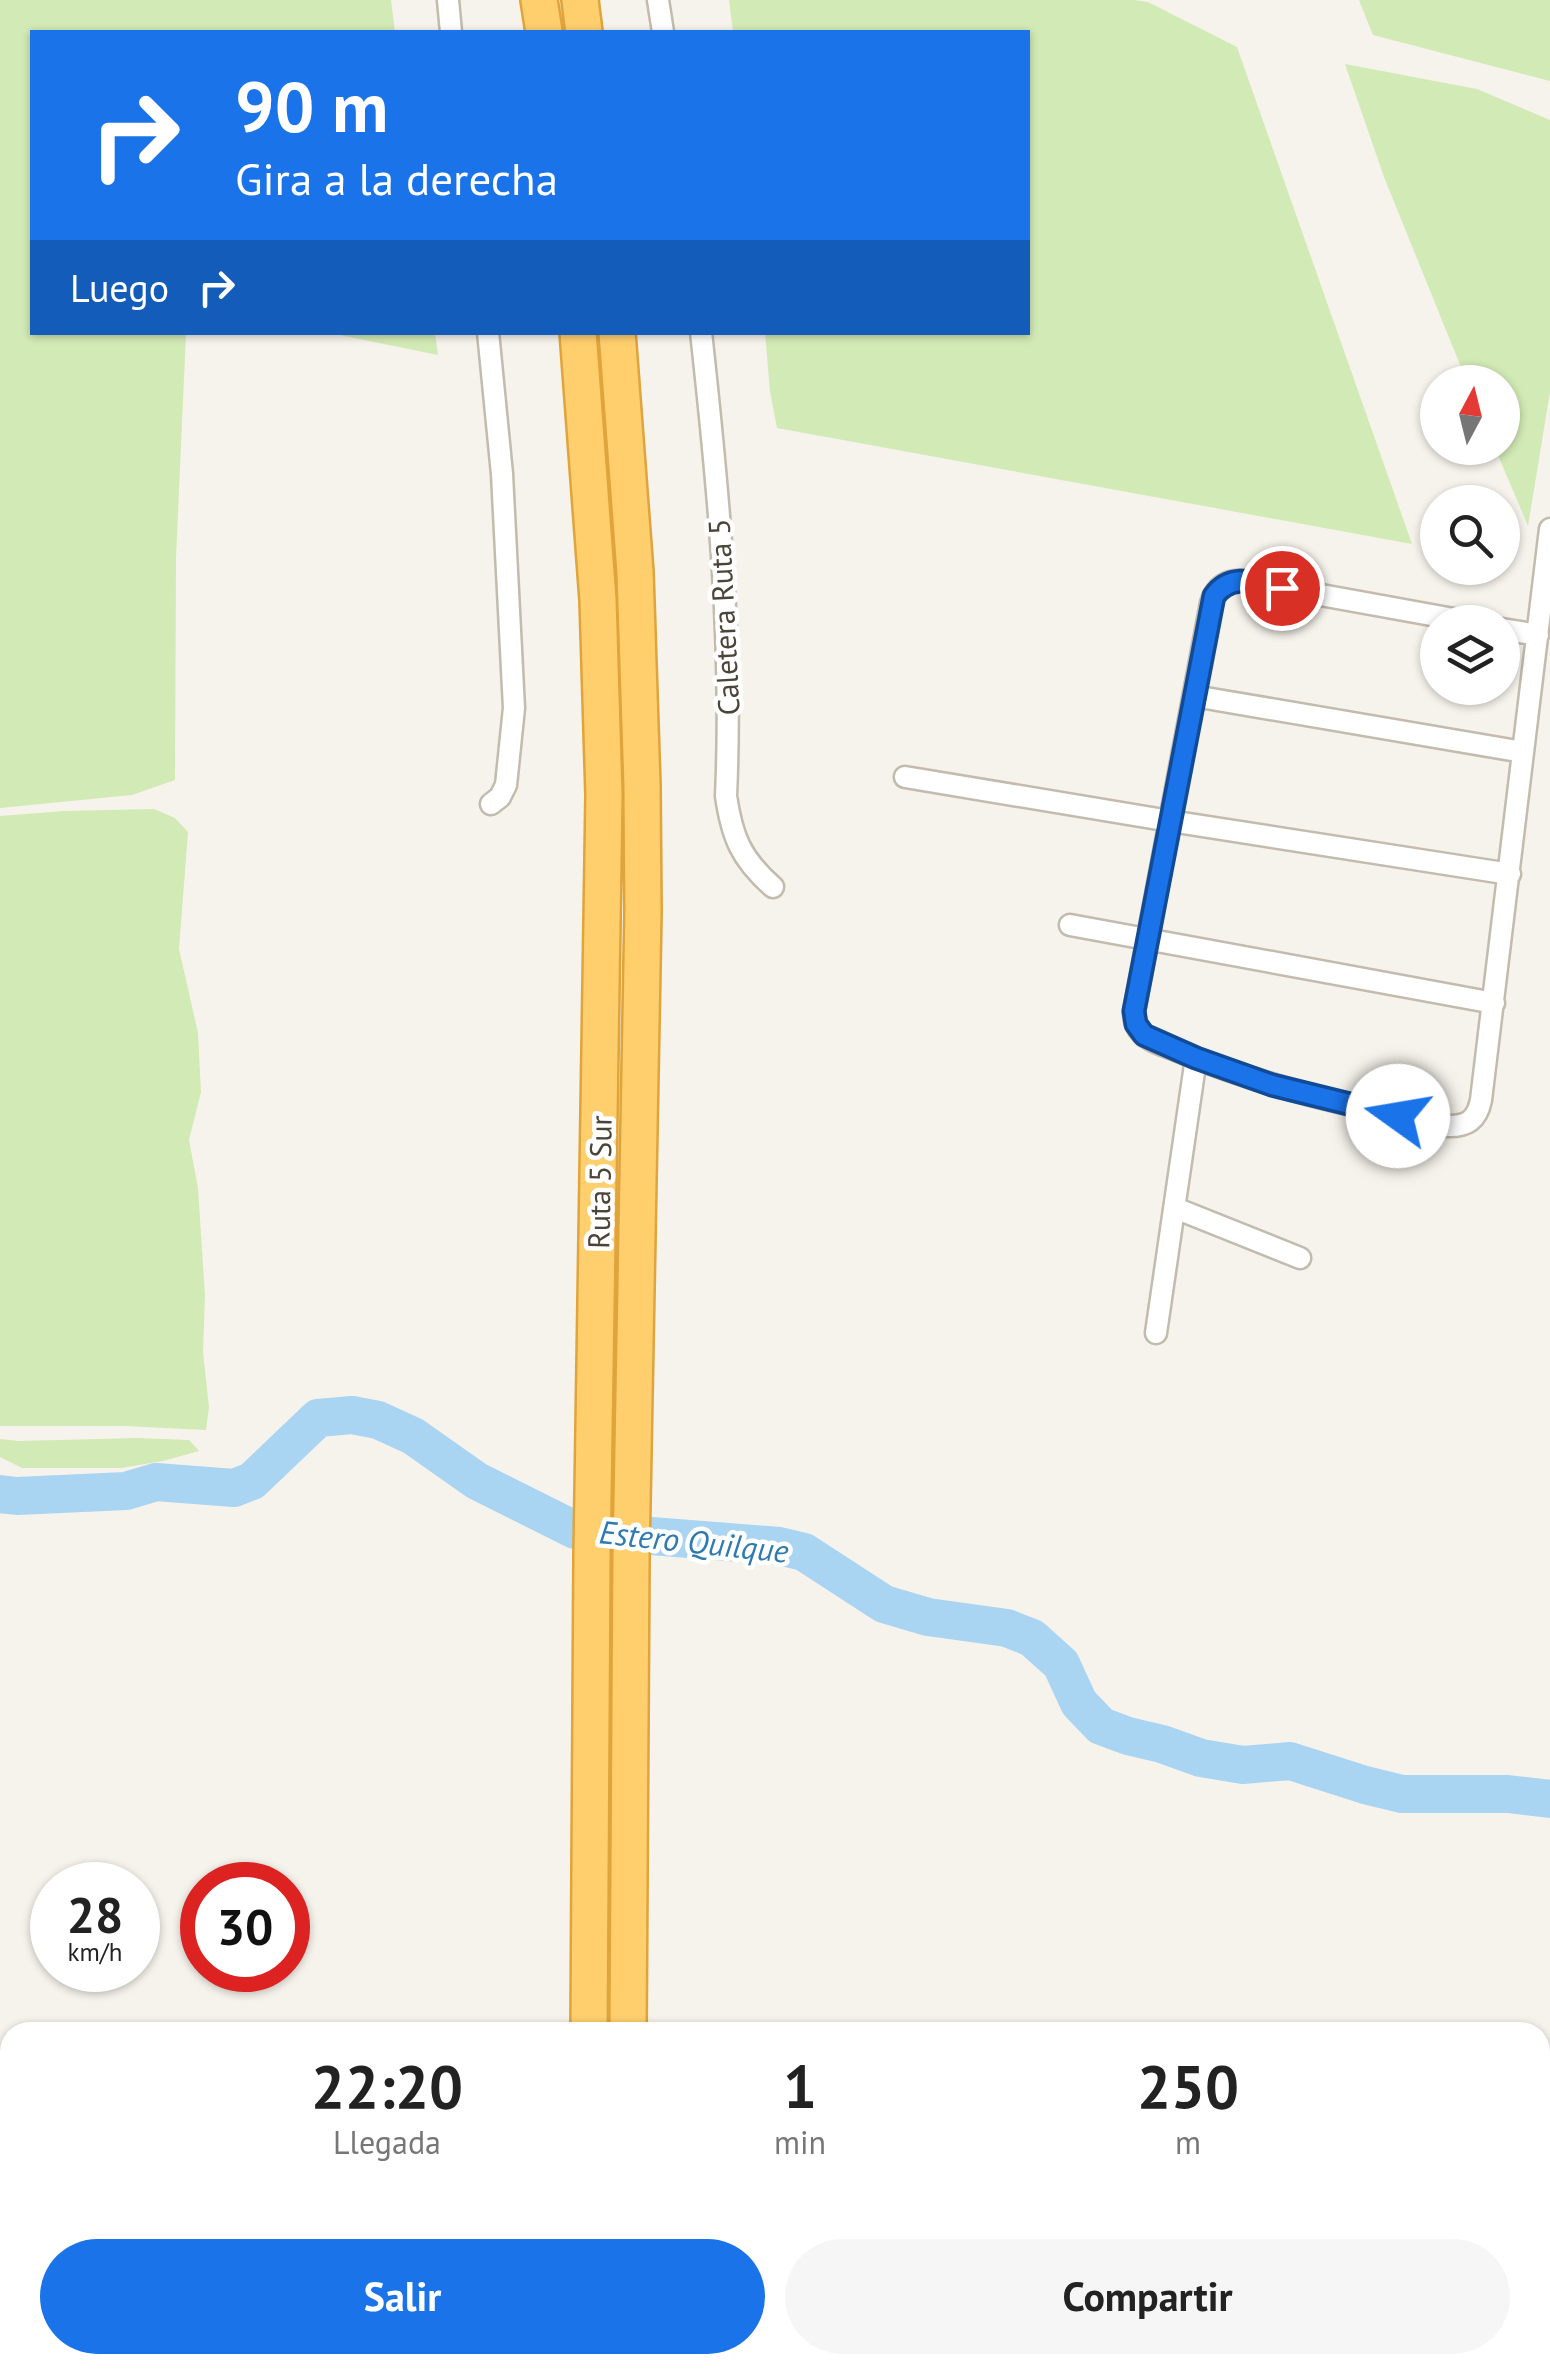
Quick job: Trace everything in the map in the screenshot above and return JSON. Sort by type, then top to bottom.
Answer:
[{"type":"highway","points":[[539,0],[544,30]]},
{"type":"highway","points":[[580,0],[584,30]]},
{"type":"highway","name":"Ruta 5 Sur","points":[[578,335],[598,600],[604,796],[589,2022]]},
{"type":"highway","name":"Ruta 5 Sur","points":[[618,335],[635,572],[642,786],[628,2022]]},
{"type":"street","points":[[448,0],[452,30]]},
{"type":"street","points":[[658,0],[662,30]]},
{"type":"street","points":[[488,335],[502,474],[514,694],[506,784],[500,797],[490,804]]},
{"type":"street","name":"Caletera Ruta 5","points":[[701,335],[728,646],[726,796],[734,838],[746,860],[773,887]]},
{"type":"street","points":[[1420,613],[1244,581],[1230,581],[1218,589],[1134,1011],[1136,1024],[1144,1035],[1196,1058],[1298,1092],[1463,1126],[1473,1120],[1480,1108],[1550,529]]},
{"type":"street","points":[[1520,632],[1538,635]]},
{"type":"street","points":[[1194,696],[1523,752]]},
{"type":"street","points":[[906,777],[1510,874]]},
{"type":"street","points":[[1070,924],[1494,1002]]},
{"type":"street","points":[[1156,1333],[1196,1058]]},
{"type":"street","points":[[1175,1208],[1300,1258]]},
{"type":"green space","points":[[0,0],[391,0],[395,30],[30,30],[30,335],[186,335],[176,558],[175,780],[132,795],[0,808]]},
{"type":"green space","points":[[729,0],[1134,0],[1148,2],[1237,47],[1412,544],[777,428],[765,335],[1030,335],[1030,30],[733,30]]},
{"type":"green space","points":[[1359,0],[1550,0],[1550,81],[1373,35]]},
{"type":"green space","points":[[1345,64],[1477,89],[1550,120],[1550,392],[1528,526],[1520,507],[1520,485],[1511,485],[1502,465],[1520,465],[1520,365],[1460,365],[1384,177]]},
{"type":"green space","points":[[340,335],[435,335],[438,355]]},
{"type":"green space","points":[[154,809],[175,818],[188,832],[179,949],[198,1033],[201,1092],[189,1140],[198,1188],[205,1296],[203,1352],[209,1407],[206,1430],[0,1426],[0,816]]},
{"type":"green space","points":[[0,1439],[189,1440],[199,1451],[121,1468],[22,1468],[0,1457]]},
{"type":"waterway","name":"Estero Quilque","points":[[0,1494],[126,1491],[156,1482],[234,1488],[252,1481],[318,1418],[352,1415],[378,1420],[413,1436],[477,1481],[575,1530],[779,1546],[804,1552],[884,1604],[928,1617],[1007,1628],[1032,1638],[1061,1664],[1079,1703],[1101,1726],[1128,1736],[1201,1758],[1243,1765],[1290,1761],[1402,1794],[1508,1794],[1550,1799]]},
{"type":"route","points":[[1282,588],[1230,581],[1218,589],[1211,603],[1134,1018],[1144,1035],[1196,1058],[1272,1085],[1398,1116]]}]
